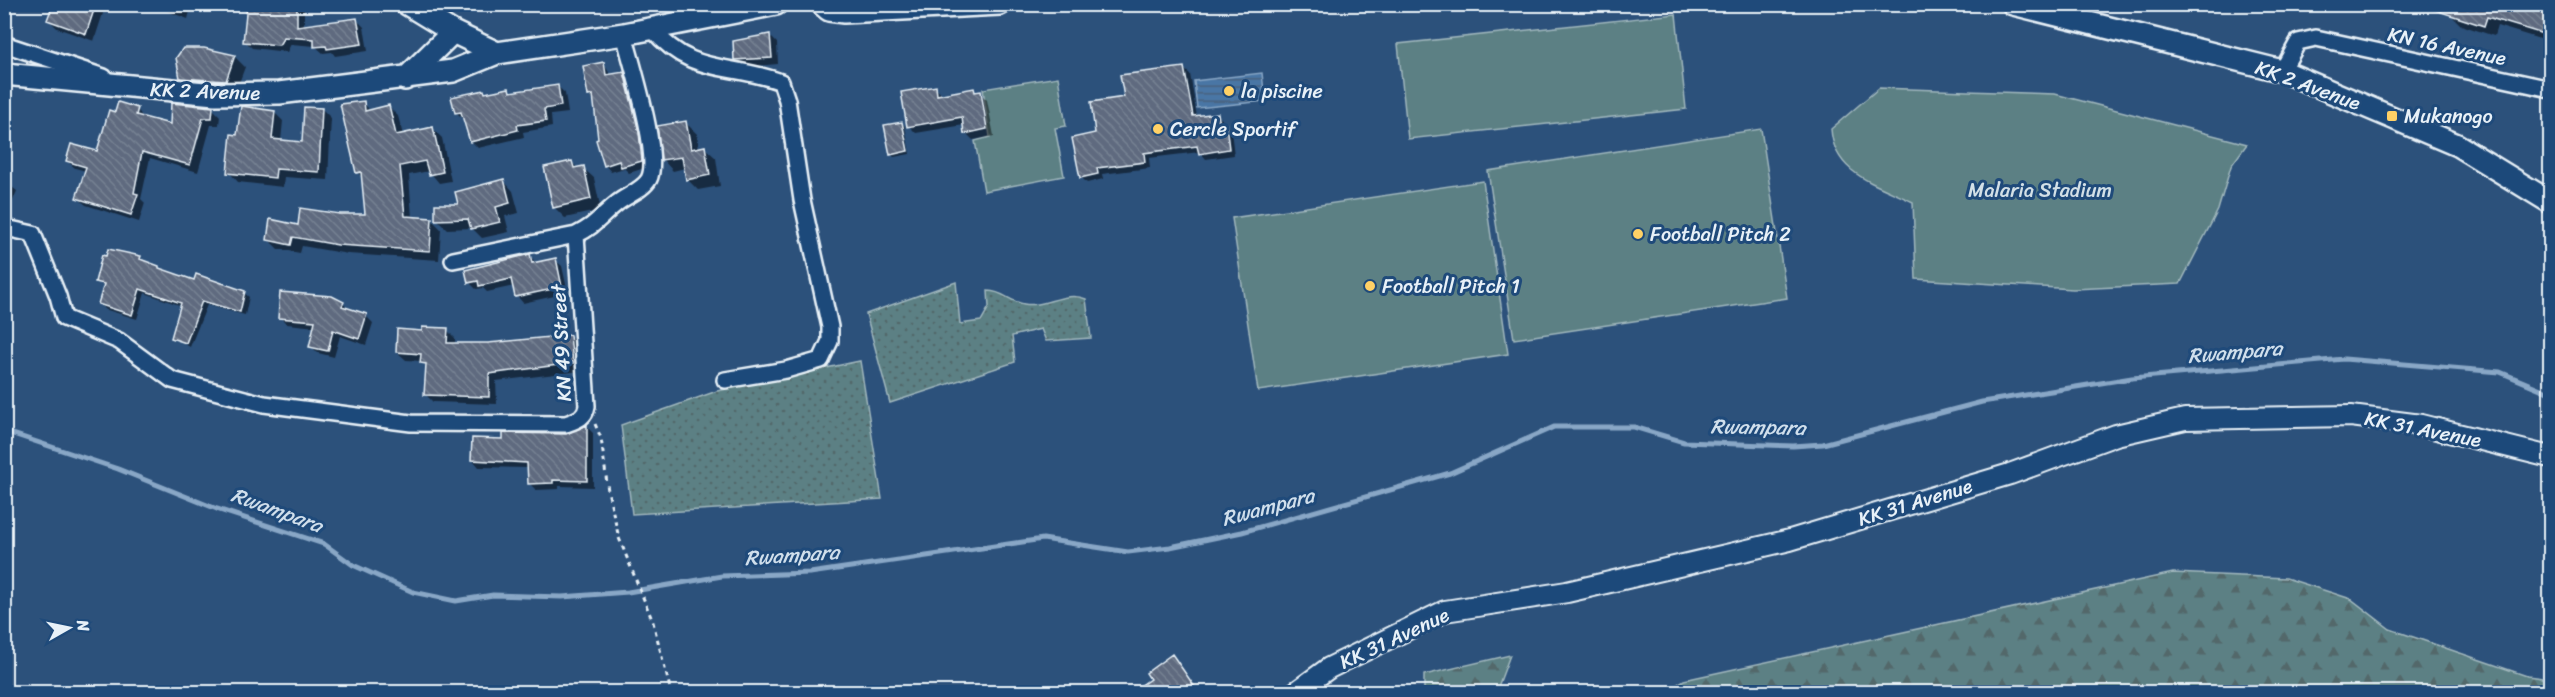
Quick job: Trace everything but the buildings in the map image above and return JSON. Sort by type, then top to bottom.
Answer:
[{"type":"main road","points":[[406,4],[453,32],[497,53]]},
{"type":"main road","name":"KK 2 Avenue","points":[[4,74],[215,94],[279,93],[405,79],[453,71],[497,53],[624,34],[776,4]]},
{"type":"main road","points":[[822,4],[829,10],[866,12],[1000,4]]},
{"type":"main road","name":"KK 2 Avenue","points":[[2013,4],[2282,71],[2457,145],[2550,202]]},
{"type":"main road","points":[[405,79],[453,32]]},
{"type":"street","points":[[652,29],[669,48],[697,63],[781,82],[787,100],[802,200],[830,327],[830,341],[821,360],[786,370],[725,380]]},
{"type":"street","points":[[453,260],[576,235],[595,226],[609,210],[644,185],[650,178],[653,161],[647,127],[624,34]]},
{"type":"street","name":"KN 16 Avenue","points":[[2282,71],[2298,42],[2316,38],[2550,89]]},
{"type":"street","points":[[4,44],[136,88]]},
{"type":"street","name":"KN 49 Street","points":[[6,228],[33,234],[58,296],[64,318],[119,341],[172,380],[264,404],[411,423],[566,423],[582,416],[587,406],[576,235]]},
{"type":"street","name":"KK 31 Avenue","points":[[1296,693],[1329,668],[1445,611],[1567,592],[1790,540],[2010,474],[2116,435],[2185,419],[2351,416],[2421,425],[2550,458]]},
{"type":"path","points":[[582,416],[598,428],[608,490],[619,538],[637,578],[671,693]]},
{"type":"green space","points":[[1676,14],[1686,109],[1408,139],[1398,44]]},
{"type":"green space","points":[[1058,77],[1066,126],[1055,128],[1064,176],[984,191],[975,141],[990,137],[983,89]]},
{"type":"green space","name":"Malaria Stadium","points":[[1879,88],[2055,94],[2247,144],[2231,166],[2218,210],[2180,284],[2073,289],[1916,279],[1913,202],[1860,176],[1849,168],[1834,145],[1831,129]]},
{"type":"green space","name":"Football Pitch 2","points":[[1761,129],[1787,298],[1514,339],[1488,171]]},
{"type":"green space","name":"Football Pitch 1","points":[[1483,181],[1508,354],[1258,391],[1232,218]]},
{"type":"green space","points":[[956,282],[960,324],[981,321],[989,307],[988,291],[1019,303],[1032,305],[1078,297],[1086,299],[1091,338],[1046,341],[1041,329],[1012,336],[1015,362],[890,403],[866,314]]},
{"type":"green space","points":[[860,361],[882,499],[632,514],[621,425],[717,391]]},
{"type":"green space","points":[[2173,573],[2286,578],[2351,599],[2390,629],[2527,676],[2550,679],[2550,692],[1665,692],[1684,680]]},
{"type":"green space","points":[[1510,655],[1496,692],[1424,692],[1424,675]]},
{"type":"water","name":"la piscine","points":[[1262,73],[1265,101],[1197,108],[1194,81]]},
{"type":"waterway","name":"Rwampara","points":[[4,431],[118,469],[217,509],[324,544],[353,565],[413,592],[456,601],[493,595],[562,597],[628,592],[722,576],[810,573],[1043,539],[1128,552],[1170,547],[1242,532],[1450,473],[1554,427],[1634,427],[1684,442],[1793,446],[1823,444],[1982,402],[2132,378],[2344,359],[2500,372],[2550,393]]},
{"type":"place","name":"la piscine","points":[[1229,91]]},
{"type":"place","name":"Mukanogo","points":[[2392,116]]},
{"type":"place","name":"Cercle Sportif","points":[[1158,129]]},
{"type":"place","name":"Football Pitch 2","points":[[1638,234]]},
{"type":"place","name":"Football Pitch 1","points":[[1370,286]]}]
